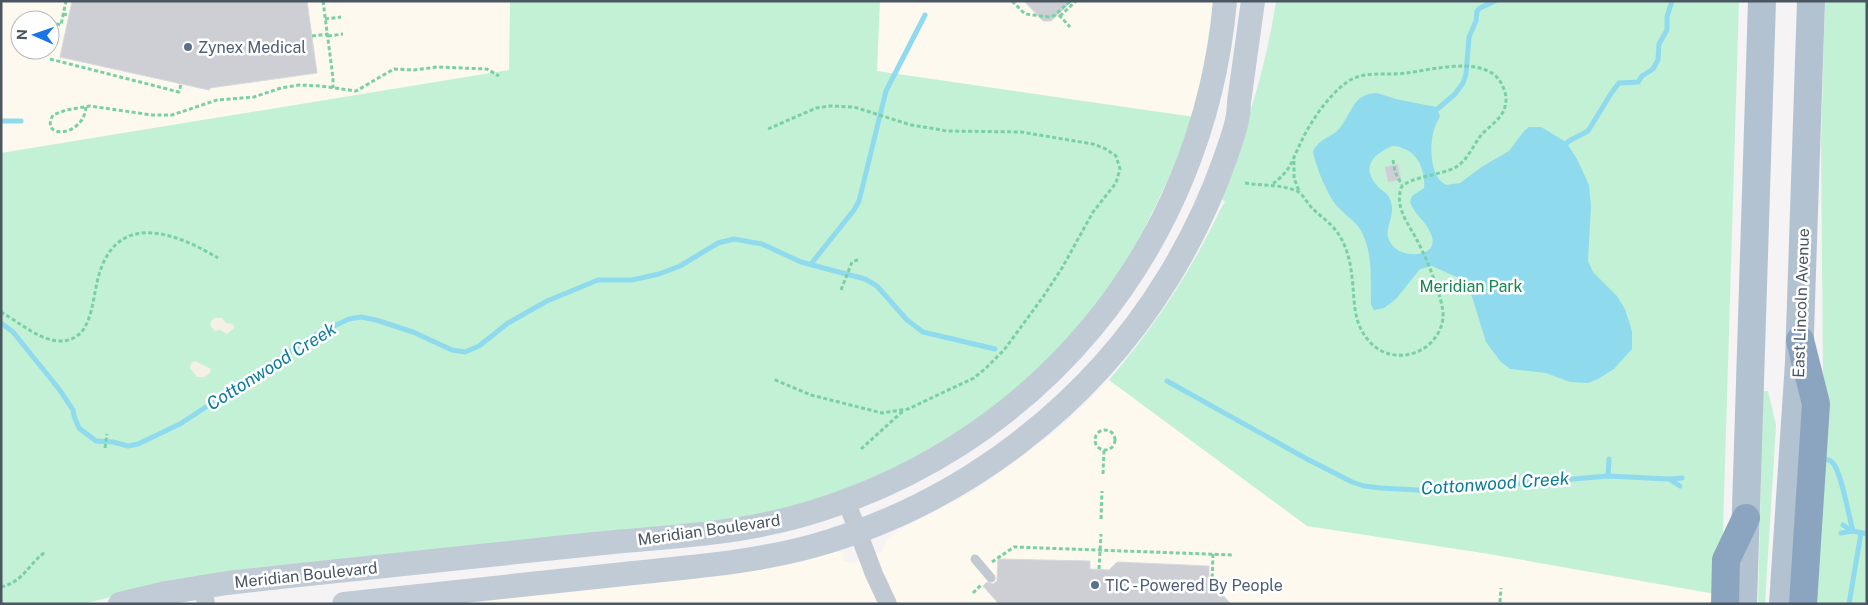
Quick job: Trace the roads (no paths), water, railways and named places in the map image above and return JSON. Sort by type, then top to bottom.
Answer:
[{"type":"highway","points":[[1800,340],[1816,404],[1803,604]]},
{"type":"highway","points":[[1725,604],[1726,560],[1746,518]]},
{"type":"main road","name":"Meridian Boulevard","points":[[120,604],[166,593],[205,595],[733,529],[786,520],[885,485],[923,466],[996,420],[1061,363],[1103,315],[1136,267],[1155,236],[1185,172],[1203,121],[1221,42],[1225,1]]},
{"type":"main road","name":"Meridian Boulevard","points":[[344,604],[717,565],[792,551],[858,532],[926,502],[985,467],[1042,424],[1100,369],[1153,302],[1190,241],[1219,176],[1239,114],[1253,1]]},
{"type":"main road","points":[[1239,114],[1244,107],[1250,85],[1265,1]]},
{"type":"main road","points":[[1743,1],[1739,157],[1756,194]]},
{"type":"main road","points":[[1743,604],[1762,1]]},
{"type":"main road","name":"East Lincoln Avenue","points":[[1783,604],[1800,340],[1811,1]]},
{"type":"street","points":[[846,500],[888,604]]},
{"type":"lane","points":[[974,559],[991,578]]},
{"type":"water","points":[[1377,93],[1436,107],[1440,116],[1432,136],[1432,160],[1437,176],[1446,185],[1460,183],[1483,166],[1509,151],[1529,127],[1541,127],[1566,142],[1577,159],[1589,185],[1591,206],[1588,261],[1593,272],[1617,296],[1625,309],[1632,331],[1632,349],[1614,369],[1588,383],[1570,382],[1546,373],[1510,369],[1500,361],[1486,342],[1469,287],[1461,279],[1432,266],[1420,269],[1396,299],[1384,308],[1374,310],[1371,305],[1369,257],[1364,238],[1358,226],[1338,207],[1330,196],[1319,172],[1313,151],[1321,142],[1337,131],[1359,99],[1365,95]],"holes":[[[1392,146],[1400,147],[1413,154],[1423,173],[1424,188],[1412,196],[1410,202],[1430,232],[1432,244],[1430,249],[1419,254],[1405,253],[1393,246],[1388,237],[1392,212],[1391,202],[1388,195],[1371,177],[1370,165],[1372,160]]]},
{"type":"waterway","points":[[1434,112],[1455,94],[1463,83],[1466,74],[1469,37],[1476,21],[1477,11],[1495,1]]},
{"type":"waterway","points":[[1562,147],[1588,131],[1619,83],[1638,82],[1642,76],[1653,69],[1658,60],[1659,44],[1667,30],[1667,17],[1672,1]]},
{"type":"waterway","points":[[811,264],[859,201],[886,91],[925,15]]},
{"type":"waterway","points":[[1,121],[21,121]]},
{"type":"waterway","name":"Cottonwood Creek","points":[[1,323],[13,332],[59,389],[73,410],[79,428],[96,441],[113,442],[128,446],[138,444],[180,424],[315,335],[349,319],[361,317],[376,320],[413,332],[452,350],[465,352],[479,346],[508,323],[547,301],[598,280],[632,280],[659,274],[680,266],[718,243],[734,239],[762,244],[801,262],[865,279],[877,286],[907,320],[923,332],[995,349]]},
{"type":"waterway","name":"Cottonwood Creek","points":[[1167,381],[1307,459],[1352,482],[1364,486],[1435,491],[1608,476],[1669,479],[1680,486]]},
{"type":"waterway","points":[[1608,476],[1609,459]]},
{"type":"waterway","points":[[1821,459],[1830,460],[1839,474],[1853,531]]},
{"type":"waterway","name":"Cottonwood Creek","points":[[1670,479],[1682,478]]},
{"type":"waterway","name":"Cottonwood Creek","points":[[1843,525],[1852,531]]},
{"type":"waterway","name":"Cottonwood Creek","points":[[1841,533],[1853,531],[1867,534]]},
{"type":"waterway","points":[[1849,604],[1861,533]]},
{"type":"place","name":"Zynex Medical","points":[[188,47]]},
{"type":"place","name":"TIC - Powered By People","points":[[1095,585]]},
{"type":"park label","name":"Meridian Park","points":[[1471,286]]}]
